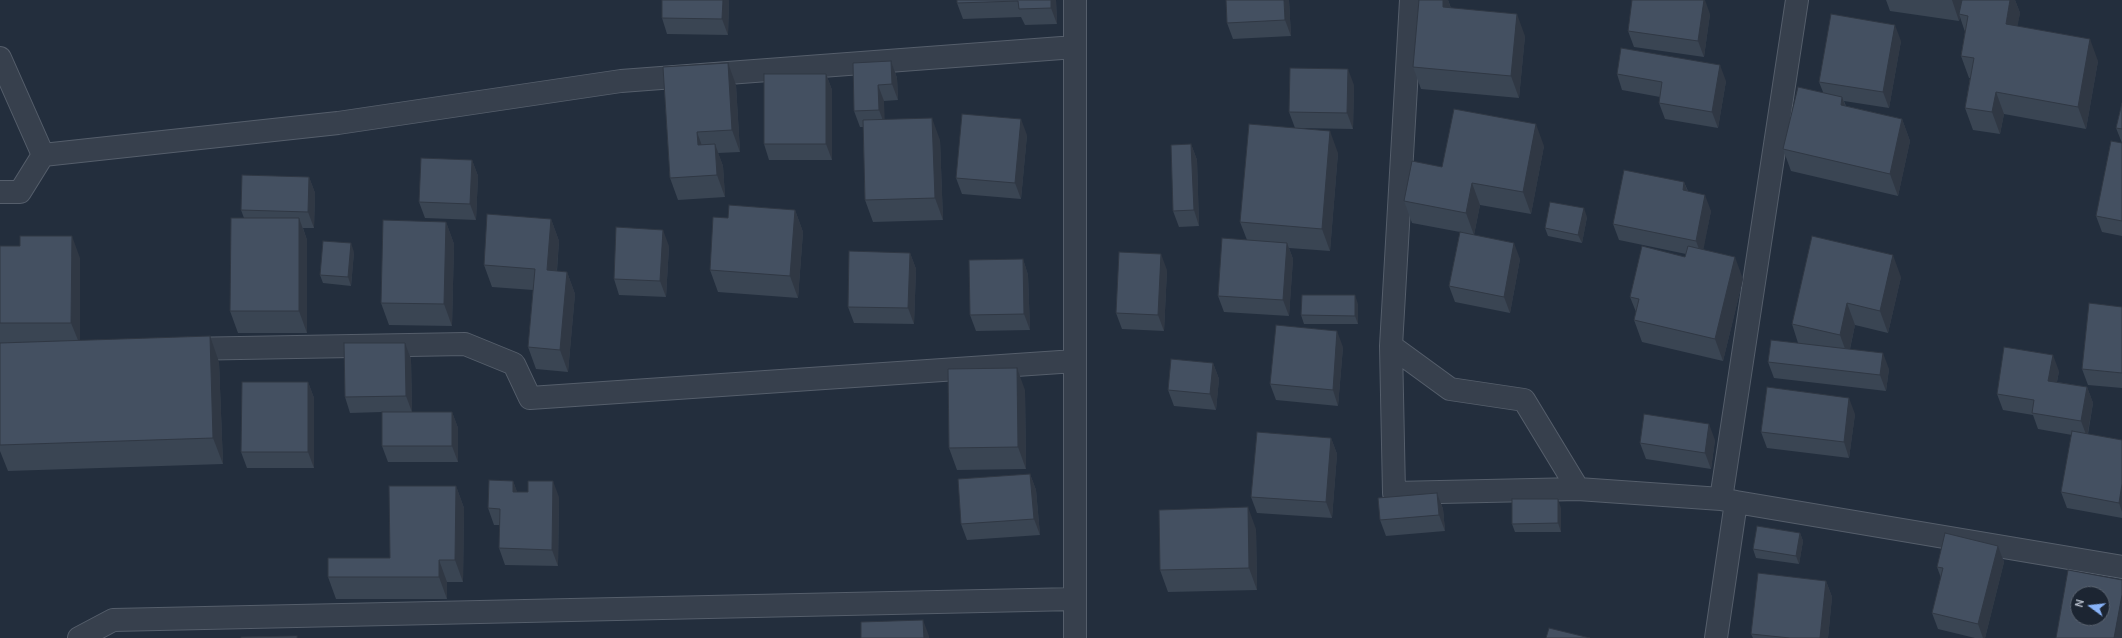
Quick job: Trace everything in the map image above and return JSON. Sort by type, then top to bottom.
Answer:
[{"type":"street","points":[[1075,0],[1076,638]]},
{"type":"street","points":[[1412,0],[1391,346],[1394,493],[1578,489],[1729,501],[2122,567]]},
{"type":"street","points":[[1716,638],[1729,501],[1797,0]]},
{"type":"street","points":[[43,155],[338,123],[621,81],[1075,47]]},
{"type":"street","points":[[0,58],[43,155]]},
{"type":"street","points":[[0,192],[20,192],[43,155]]},
{"type":"street","points":[[163,349],[465,344],[514,364],[530,398],[1076,361]]},
{"type":"street","points":[[1391,346],[1450,389],[1524,400],[1578,489]]},
{"type":"street","points":[[79,638],[113,620],[1076,599]]},
{"type":"building","points":[[662,0],[723,0],[722,19],[662,18]]},
{"type":"building","points":[[957,0],[1051,0],[1051,8],[1019,9],[1018,1],[957,3]]},
{"type":"building","points":[[1226,0],[1284,0],[1285,20],[1227,23]]},
{"type":"building","points":[[1419,0],[1443,0],[1443,7],[1517,14],[1511,76],[1413,67]]},
{"type":"building","points":[[1632,0],[1704,0],[1698,41],[1628,31]]},
{"type":"building","points":[[1962,0],[2010,0],[2006,24],[2090,39],[2078,107],[1996,92],[1992,112],[1965,108],[1974,58],[1961,56],[1968,16],[1959,14]]},
{"type":"building","points":[[1831,14],[1895,25],[1883,92],[1819,82]]},
{"type":"building","points":[[1621,48],[1720,65],[1712,112],[1659,103],[1662,82],[1617,74]]},
{"type":"building","points":[[891,61],[892,84],[878,85],[879,110],[854,111],[853,63]]},
{"type":"building","points":[[728,63],[732,130],[697,132],[698,145],[715,144],[717,175],[670,178],[663,67]]},
{"type":"building","points":[[1290,68],[1348,69],[1347,113],[1289,112]]},
{"type":"building","points":[[764,74],[826,74],[826,144],[764,144]]},
{"type":"building","points":[[1798,87],[1842,97],[1841,105],[1902,119],[1890,174],[1783,149]]},
{"type":"building","points":[[2122,103],[2122,129],[2116,128]]},
{"type":"building","points":[[1454,109],[1536,124],[1523,192],[1472,183],[1466,213],[1404,201],[1412,161],[1442,167]]},
{"type":"building","points":[[962,114],[1021,119],[1015,183],[956,178]]},
{"type":"building","points":[[932,118],[935,198],[865,200],[863,120]]},
{"type":"building","points":[[1249,124],[1330,131],[1322,229],[1240,222]]},
{"type":"building","points":[[2111,141],[2122,143],[2122,221],[2096,216]]},
{"type":"building","points":[[1191,144],[1194,210],[1173,211],[1171,145]]},
{"type":"building","points":[[421,158],[472,160],[470,204],[419,202]]},
{"type":"building","points":[[1624,170],[1684,182],[1683,190],[1705,195],[1696,241],[1613,224]]},
{"type":"building","points":[[242,175],[309,177],[308,212],[241,210]]},
{"type":"building","points":[[1550,202],[1584,208],[1578,235],[1545,228]]},
{"type":"building","points":[[729,205],[795,210],[790,276],[710,270],[713,217],[728,218]]},
{"type":"building","points":[[487,214],[551,219],[547,270],[567,272],[560,350],[528,347],[535,269],[484,265]]},
{"type":"building","points":[[231,218],[299,218],[299,311],[230,311]]},
{"type":"building","points":[[383,220],[446,222],[444,304],[381,303]]},
{"type":"building","points":[[616,227],[663,230],[660,281],[614,279]]},
{"type":"building","points":[[1460,232],[1514,243],[1504,297],[1449,286]]},
{"type":"building","points":[[20,236],[72,236],[71,323],[0,323],[0,246],[20,246]]},
{"type":"building","points":[[1812,236],[1893,255],[1880,311],[1847,303],[1840,335],[1792,324]]},
{"type":"building","points":[[1222,238],[1287,243],[1283,300],[1218,296]]},
{"type":"building","points":[[323,241],[351,243],[348,277],[320,275]]},
{"type":"building","points":[[1642,246],[1685,257],[1688,246],[1735,257],[1715,339],[1634,320],[1639,299],[1630,297]]},
{"type":"building","points":[[849,251],[910,253],[908,308],[848,307]]},
{"type":"building","points":[[1119,252],[1161,254],[1158,315],[1116,313]]},
{"type":"building","points":[[1023,259],[1024,314],[970,315],[969,260]]},
{"type":"building","points":[[1302,295],[1355,295],[1355,316],[1301,315]]},
{"type":"building","points":[[2089,303],[2122,307],[2122,373],[2082,369]]},
{"type":"building","points":[[1276,325],[1337,331],[1333,390],[1270,384]]},
{"type":"building","points":[[210,336],[213,438],[0,445],[0,343]]},
{"type":"building","points":[[1771,340],[1883,353],[1880,375],[1768,362]]},
{"type":"building","points":[[344,343],[405,343],[406,396],[345,397]]},
{"type":"building","points":[[2004,347],[2053,355],[2048,381],[2087,387],[2081,421],[2032,413],[2034,400],[1997,394]]},
{"type":"building","points":[[1171,359],[1213,363],[1210,394],[1168,390]]},
{"type":"building","points":[[1017,368],[1018,447],[949,448],[948,369]]},
{"type":"building","points":[[242,382],[308,382],[308,452],[241,452]]},
{"type":"building","points":[[1767,387],[1849,398],[1844,442],[1761,432]]},
{"type":"building","points":[[382,412],[452,412],[452,446],[382,446]]},
{"type":"building","points":[[1644,414],[1709,424],[1705,453],[1640,443]]},
{"type":"building","points":[[2072,431],[2122,440],[2122,484],[2119,503],[2061,492]]},
{"type":"building","points":[[1257,432],[1331,438],[1326,502],[1251,497]]},
{"type":"building","points":[[1030,474],[1034,519],[961,524],[958,479]]},
{"type":"building","points":[[489,480],[513,481],[513,492],[528,492],[528,481],[553,481],[552,550],[499,548],[500,509],[488,508]]},
{"type":"building","points":[[389,486],[456,486],[455,560],[439,560],[439,577],[328,577],[328,558],[390,558]]},
{"type":"building","points":[[1437,493],[1439,515],[1380,520],[1378,498]]},
{"type":"building","points":[[1512,499],[1558,499],[1558,523],[1512,524]]},
{"type":"building","points":[[1248,507],[1249,568],[1160,570],[1159,510]]},
{"type":"building","points":[[1757,526],[1800,533],[1796,556],[1753,549]]},
{"type":"building","points":[[1945,533],[1998,546],[1978,624],[1932,613],[1943,568],[1937,567]]},
{"type":"building","points":[[2068,570],[2122,580],[2122,595],[2114,638],[2056,638]]},
{"type":"building","points":[[1758,573],[1826,581],[1820,638],[1790,638],[1751,634]]},
{"type":"building","points":[[923,620],[924,638],[861,638],[861,622]]},
{"type":"building","points":[[1549,628],[1590,638],[1546,638]]},
{"type":"building","points":[[297,636],[297,638],[241,638],[241,637]]}]
